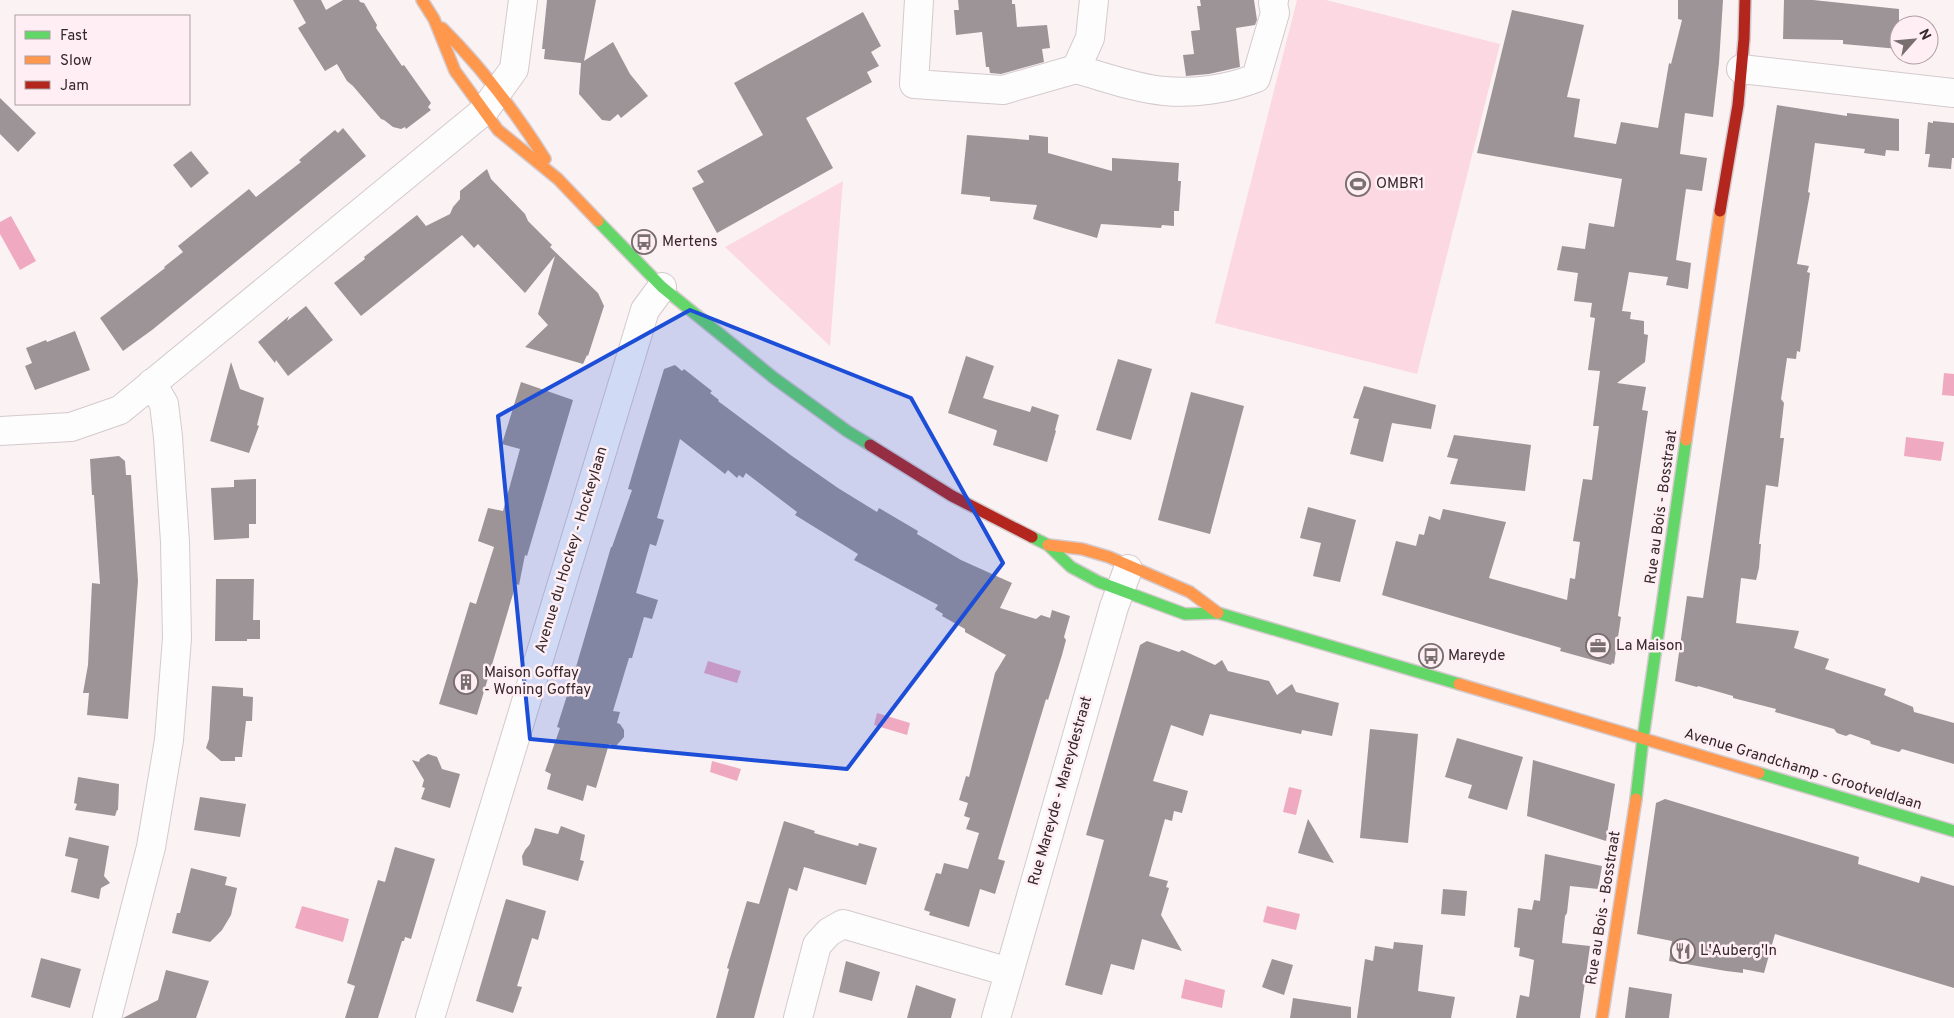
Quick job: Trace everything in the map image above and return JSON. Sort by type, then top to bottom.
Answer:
[{"type":"street","points":[[422,0],[434,19],[455,71],[492,101],[518,116],[558,179]]},
{"type":"street","points":[[0,431],[71,427],[120,410],[492,101],[514,69],[523,0]]},
{"type":"street","points":[[919,0],[914,84],[1003,90],[1076,69],[1164,91],[1192,91],[1238,85],[1256,78],[1275,13],[1274,0]]},
{"type":"street","points":[[1076,69],[1090,38],[1094,0]]},
{"type":"street","name":"Rue au Bois - Bosstraat","points":[[1602,1018],[1636,802],[1643,738],[1726,169],[1738,105],[1744,0]]},
{"type":"street","points":[[434,19],[474,59],[492,101],[498,130],[558,179],[662,287],[774,378],[847,431],[952,496],[1048,545],[1071,567],[1120,591],[1185,614],[1218,613]]},
{"type":"street","points":[[1741,68],[1954,93]]},
{"type":"street","name":"Avenue du Hockey - Hockeylaan","points":[[430,1018],[645,310],[662,287]]},
{"type":"street","points":[[107,1018],[151,846],[169,740],[177,638],[175,542],[168,437],[164,404],[152,383]]},
{"type":"street","points":[[1048,545],[1082,549],[1109,557],[1190,592],[1218,613]]},
{"type":"street","name":"Rue Mareyde - Mareydestraat","points":[[996,1018],[1111,616],[1129,566]]},
{"type":"street","name":"Avenue Grandchamp - Grootveldlaan","points":[[1218,613],[1954,830]]},
{"type":"street","points":[[798,1018],[818,945],[829,932],[844,924],[1009,972]]},
{"type":"highlighted area","points":[[690,310],[911,398],[1003,563],[847,769],[530,739],[498,416]]},
{"type":"shaded area","name":"OMBR1","points":[[1297,0],[1326,0],[1500,44],[1417,374],[1215,323]]},
{"type":"shaded area","points":[[843,181],[830,346],[725,247]]},
{"type":"shaded area","points":[[11,216],[36,261],[20,270],[0,234],[0,222]]},
{"type":"shaded area","points":[[1944,373],[1954,374],[1954,396],[1942,395]]},
{"type":"shaded area","points":[[1906,437],[1944,442],[1941,461],[1904,456]]},
{"type":"shaded area","points":[[708,661],[741,671],[737,683],[704,673]]},
{"type":"shaded area","points":[[877,713],[910,723],[907,735],[874,725]]},
{"type":"shaded area","points":[[712,761],[741,769],[737,781],[710,772]]},
{"type":"shaded area","points":[[1289,787],[1302,790],[1296,815],[1283,812]]},
{"type":"shaded area","points":[[302,906],[349,919],[343,942],[295,928]]},
{"type":"shaded area","points":[[1267,906],[1300,914],[1296,930],[1263,922]]},
{"type":"shaded area","points":[[1185,979],[1225,990],[1222,1008],[1181,998]]},
{"type":"building","points":[[293,0],[321,0],[326,10],[343,0],[359,0],[364,3],[377,25],[376,28],[402,66],[404,65],[431,103],[428,107],[431,110],[406,129],[405,127],[401,129],[393,127],[381,119],[347,81],[337,64],[325,71],[298,28],[306,23]]},
{"type":"building","points":[[547,0],[596,0],[584,61],[613,42],[630,74],[648,96],[621,118],[618,114],[610,121],[602,120],[579,94],[581,63],[544,59],[545,49],[542,49]]},
{"type":"building","points":[[958,0],[1012,0],[1012,4],[1015,4],[1017,27],[1047,25],[1050,48],[1042,49],[1044,62],[1001,74],[990,73],[989,67],[986,67],[982,32],[956,35],[954,10],[959,10]]},
{"type":"building","points":[[1200,0],[1254,0],[1257,20],[1255,25],[1236,28],[1240,67],[1209,74],[1186,76],[1183,55],[1194,54],[1191,31],[1200,30],[1197,6],[1201,6]]},
{"type":"building","points":[[1678,0],[1723,0],[1719,63],[1713,117],[1685,113],[1680,154],[1707,158],[1702,191],[1686,189],[1676,260],[1691,263],[1688,289],[1666,285],[1668,277],[1629,272],[1622,311],[1631,312],[1630,319],[1644,321],[1644,334],[1648,335],[1645,362],[1617,383],[1646,387],[1642,410],[1648,411],[1618,616],[1621,617],[1614,664],[1612,663],[1611,665],[1560,651],[1561,648],[1382,595],[1396,541],[1416,546],[1419,534],[1424,535],[1429,516],[1440,520],[1443,509],[1506,522],[1489,578],[1567,600],[1570,578],[1575,579],[1580,542],[1573,541],[1583,479],[1592,480],[1599,426],[1593,426],[1600,371],[1588,370],[1595,318],[1590,317],[1592,303],[1574,301],[1578,273],[1557,270],[1562,246],[1585,249],[1589,223],[1614,227],[1622,179],[1477,153],[1512,10],[1584,25],[1567,97],[1580,99],[1574,137],[1616,144],[1621,122],[1658,128],[1669,63],[1671,64],[1682,20],[1678,19]]},
{"type":"building","points":[[1784,0],[1813,0],[1899,9],[1899,15],[1889,15],[1889,48],[1843,44],[1843,40],[1783,39]]},
{"type":"building","points":[[863,12],[881,46],[871,52],[879,66],[867,72],[872,82],[806,118],[833,168],[717,233],[692,188],[704,182],[697,171],[763,135],[734,83]]},
{"type":"building","points":[[0,98],[36,133],[18,152],[0,134]]},
{"type":"building","points":[[1777,105],[1847,116],[1847,113],[1899,119],[1899,151],[1886,150],[1885,156],[1864,153],[1865,149],[1815,143],[1808,192],[1810,193],[1797,264],[1809,266],[1807,272],[1810,273],[1800,352],[1797,351],[1796,359],[1787,358],[1781,399],[1784,403],[1780,438],[1784,438],[1778,487],[1766,485],[1759,544],[1761,544],[1759,568],[1756,580],[1741,578],[1736,623],[1799,631],[1794,648],[1829,659],[1825,669],[1886,689],[1884,695],[1913,707],[1914,712],[1954,723],[1954,764],[1902,749],[1899,752],[1871,744],[1870,741],[1850,734],[1846,736],[1837,733],[1834,729],[1775,712],[1776,709],[1675,681],[1687,596],[1703,598]]},
{"type":"building","points":[[1933,121],[1954,123],[1954,158],[1952,158],[1951,169],[1928,167],[1930,154],[1925,154],[1928,122],[1933,123]]},
{"type":"building","points":[[343,128],[366,156],[152,330],[123,351],[100,318],[165,268],[183,252],[178,246],[249,189],[256,197],[301,162],[299,160],[335,130],[338,133]]},
{"type":"building","points":[[967,135],[1029,140],[1029,135],[1048,137],[1048,153],[1112,171],[1112,158],[1179,163],[1178,181],[1181,181],[1179,211],[1174,211],[1174,226],[1162,225],[1161,228],[1101,224],[1097,238],[1033,219],[1037,205],[990,201],[990,197],[961,194]]},
{"type":"building","points":[[191,151],[209,173],[191,188],[173,165]]},
{"type":"building","points":[[487,169],[491,179],[552,245],[550,247],[598,293],[604,306],[588,356],[583,364],[525,347],[548,325],[538,314],[555,256],[525,293],[478,244],[474,248],[462,235],[361,316],[334,283],[417,215],[426,226],[450,214],[460,199],[460,191]]},
{"type":"building","points":[[306,306],[333,340],[288,376],[276,360],[275,363],[258,342],[289,316],[287,321]]},
{"type":"building","points":[[75,331],[90,370],[35,390],[25,366],[32,363],[26,348]]},
{"type":"building","points":[[966,356],[994,366],[983,398],[1030,412],[1032,406],[1059,415],[1047,462],[993,445],[996,430],[948,413]]},
{"type":"building","points":[[1118,359],[1152,369],[1131,440],[1096,430]]},
{"type":"building","points":[[231,362],[240,389],[264,398],[257,425],[259,426],[249,453],[210,441]]},
{"type":"building","points":[[675,365],[682,371],[684,369],[712,391],[710,393],[718,401],[838,488],[877,512],[879,508],[918,531],[917,534],[961,560],[1012,583],[1000,608],[1036,619],[1041,615],[1050,618],[1052,610],[1070,616],[1064,637],[1066,640],[1062,655],[1048,700],[1046,699],[998,859],[1005,861],[995,894],[980,889],[969,927],[929,915],[930,912],[924,910],[936,873],[941,874],[944,863],[968,869],[979,833],[966,829],[970,818],[964,816],[968,803],[959,800],[966,776],[969,777],[995,673],[1006,655],[965,632],[965,629],[942,616],[943,614],[935,609],[938,605],[854,560],[858,554],[795,515],[797,512],[746,473],[743,478],[739,475],[737,478],[728,470],[725,474],[680,439],[657,518],[664,520],[656,546],[650,544],[636,593],[658,600],[652,619],[644,617],[613,711],[620,712],[617,723],[624,730],[624,737],[616,746],[609,744],[596,788],[587,785],[583,801],[547,789],[551,774],[545,771],[560,728],[557,727],[611,547],[632,490],[628,489],[638,455],[664,369]]},
{"type":"building","points":[[521,382],[573,400],[527,556],[525,555],[519,585],[516,584],[477,715],[439,704],[470,602],[476,604],[494,547],[478,541],[488,508],[503,511],[520,449],[502,444]]},
{"type":"building","points":[[1364,386],[1436,405],[1431,429],[1392,423],[1383,462],[1350,454],[1359,419],[1353,418]]},
{"type":"building","points":[[1191,392],[1244,406],[1210,534],[1158,520]]},
{"type":"building","points":[[1454,435],[1531,445],[1525,491],[1450,484],[1458,459],[1447,457]]},
{"type":"building","points":[[119,456],[125,461],[126,475],[131,475],[138,581],[128,719],[87,715],[89,693],[83,693],[88,665],[92,583],[100,584],[90,459]]},
{"type":"building","points":[[256,479],[256,524],[249,524],[249,538],[214,540],[211,488],[234,487],[234,480]]},
{"type":"building","points":[[1308,507],[1356,520],[1340,582],[1313,576],[1321,543],[1300,538]]},
{"type":"building","points":[[216,579],[254,579],[253,620],[260,620],[260,639],[215,641]]},
{"type":"building","points":[[1147,641],[1179,652],[1182,650],[1215,665],[1222,660],[1228,671],[1269,681],[1277,695],[1292,684],[1296,692],[1339,703],[1332,736],[1302,730],[1301,734],[1210,714],[1203,736],[1171,725],[1153,781],[1188,791],[1182,813],[1174,811],[1172,821],[1165,819],[1149,876],[1168,881],[1166,887],[1169,888],[1161,915],[1182,951],[1142,939],[1134,970],[1111,964],[1102,995],[1065,985],[1104,840],[1086,835],[1140,645]]},
{"type":"building","points":[[212,686],[243,688],[243,696],[253,697],[252,721],[246,721],[242,757],[235,757],[235,761],[221,761],[206,748],[209,739]]},
{"type":"building","points":[[1370,729],[1418,734],[1408,843],[1360,838]]},
{"type":"building","points":[[1457,738],[1523,757],[1507,810],[1468,798],[1472,785],[1445,777]]},
{"type":"building","points":[[428,754],[437,757],[442,769],[460,774],[450,808],[421,799],[425,788],[422,787],[424,780],[412,760],[419,762],[420,759]]},
{"type":"building","points":[[1533,760],[1615,784],[1606,841],[1527,816]]},
{"type":"building","points":[[78,777],[119,784],[118,810],[115,816],[75,810],[77,804],[74,803]]},
{"type":"building","points":[[200,797],[246,804],[240,837],[194,830]]},
{"type":"building","points":[[1665,799],[1859,857],[1858,864],[1919,883],[1921,876],[1954,886],[1954,988],[1775,934],[1764,973],[1743,969],[1743,973],[1726,971],[1669,961],[1672,941],[1637,934],[1656,803]]},
{"type":"building","points":[[1308,819],[1334,863],[1298,853]]},
{"type":"building","points":[[784,821],[815,831],[814,833],[858,846],[859,843],[877,848],[866,885],[804,867],[797,891],[789,888],[754,1018],[716,1018],[729,969],[727,968],[747,901],[759,904]]},
{"type":"building","points":[[561,826],[585,835],[580,860],[584,861],[578,881],[523,865],[522,856],[530,844],[535,828],[558,834]]},
{"type":"building","points":[[69,837],[109,846],[104,876],[110,883],[101,888],[99,899],[71,892],[78,859],[65,856]]},
{"type":"building","points":[[395,847],[435,859],[411,939],[405,937],[404,941],[402,941],[378,1018],[345,1018],[355,986],[347,983],[378,880],[385,882]]},
{"type":"building","points":[[1545,854],[1602,866],[1598,889],[1570,886],[1565,916],[1562,943],[1590,946],[1580,1018],[1516,1018],[1520,995],[1529,997],[1534,960],[1519,956],[1520,948],[1514,947],[1518,908],[1532,910],[1534,900],[1540,901]]},
{"type":"building","points":[[191,868],[227,877],[225,885],[237,888],[231,915],[222,930],[210,942],[172,933],[177,913],[180,913]]},
{"type":"building","points":[[1443,889],[1467,891],[1465,916],[1441,914]]},
{"type":"building","points":[[506,899],[546,911],[538,940],[532,938],[517,986],[522,987],[513,1013],[476,1001]]},
{"type":"building","points":[[1394,942],[1423,945],[1418,991],[1455,997],[1451,1018],[1357,1018],[1365,959],[1373,961],[1375,946],[1393,949]]},
{"type":"building","points":[[41,958],[81,969],[70,1008],[31,997]]},
{"type":"building","points":[[1272,959],[1293,965],[1284,995],[1262,987]]},
{"type":"building","points":[[846,961],[880,972],[872,1001],[839,992]]},
{"type":"building","points":[[166,970],[209,981],[196,1018],[123,1018],[158,1000]]},
{"type":"building","points":[[916,985],[956,999],[951,1018],[907,1018]]},
{"type":"building","points":[[1629,987],[1672,994],[1669,1018],[1625,1018]]},
{"type":"building","points":[[1293,998],[1351,1007],[1351,1018],[1290,1018]]},
{"type":"traffic: fast","points":[[598,221],[662,287],[774,378],[847,431],[870,445]]},
{"type":"traffic: fast","points":[[1636,799],[1686,440]]},
{"type":"traffic: fast","points":[[1032,537],[1048,545],[1071,567],[1099,582],[1185,614],[1218,613],[1459,684]]},
{"type":"traffic: fast","points":[[1759,773],[1954,831]]},
{"type":"traffic: slow","points":[[422,0],[434,19],[455,71],[498,130],[558,179],[598,221]]},
{"type":"traffic: slow","points":[[442,28],[497,90],[545,159]]},
{"type":"traffic: slow","points":[[1686,440],[1720,211]]},
{"type":"traffic: slow","points":[[1048,545],[1082,549],[1109,557],[1190,592],[1218,613]]},
{"type":"traffic: slow","points":[[1459,684],[1759,773]]},
{"type":"traffic: slow","points":[[1602,1018],[1636,799]]},
{"type":"traffic: jam","points":[[1720,211],[1738,105],[1744,39],[1745,0]]},
{"type":"traffic: jam","points":[[870,445],[952,496],[1032,537]]},
{"type":"place","name":"OMBR1","points":[[1358,184]]},
{"type":"place","name":"Mertens","points":[[644,242]]},
{"type":"place","name":"La Maison","points":[[1598,646]]},
{"type":"place","name":"Mareyde","points":[[1431,656]]},
{"type":"place","name":"Maison Goffay - Woning Goffay","points":[[466,682]]},
{"type":"place","name":"L'Auberg'In","points":[[1683,951]]}]
